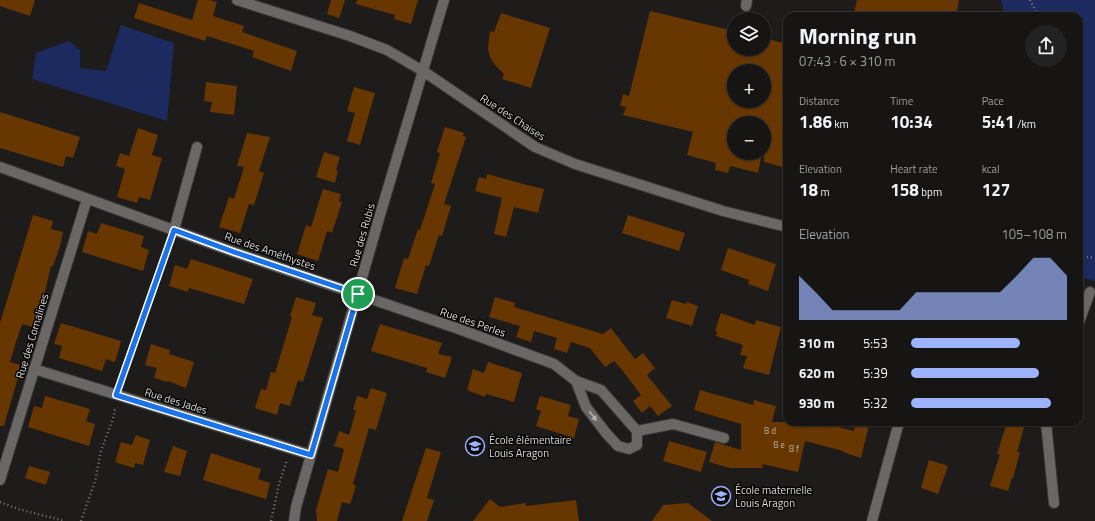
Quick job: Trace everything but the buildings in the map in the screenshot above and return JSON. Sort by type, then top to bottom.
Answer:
[{"type":"street","name":"Rue des Chaises","points":[[237,0],[350,36],[394,53],[535,147],[621,179],[723,211],[783,226]]},
{"type":"street","name":"Rue des Rubis","points":[[294,521],[296,507],[444,0]]},
{"type":"street","points":[[174,230],[197,147]]},
{"type":"street","name":"Rue des Améthystes","points":[[0,167],[234,252],[358,294]]},
{"type":"street","name":"Rue des Cornalines","points":[[0,480],[87,199]]},
{"type":"street","points":[[1083,313],[1092,293]]},
{"type":"street","name":"Rue des Perles","points":[[358,294],[554,364],[576,381],[601,390],[637,431]]},
{"type":"street","name":"Rue des Jades","points":[[34,370],[311,455]]},
{"type":"street","points":[[576,381],[586,407],[618,446],[629,449],[637,444],[637,431],[673,424],[724,438]]},
{"type":"street","points":[[872,521],[898,426]]},
{"type":"street","points":[[1046,426],[1054,503]]},
{"type":"path","points":[[1030,0],[1036,12]]},
{"type":"path","points":[[81,521],[95,481],[101,451],[114,416],[116,395],[174,230]]},
{"type":"path","points":[[1083,256],[1095,258]]},
{"type":"path","points":[[270,521],[279,484],[290,449]]},
{"type":"path","points":[[0,502],[18,509],[65,521]]},
{"type":"shaded area","points":[[1001,0],[1095,0],[1095,281],[1083,278],[1083,12],[1004,12]]},
{"type":"shaded area","points":[[121,25],[174,43],[167,121],[32,79],[36,53],[69,41],[80,50],[80,68],[106,71]]},
{"type":"place","name":"École élémentaire Louis Aragon","points":[[475,446]]},
{"type":"place","name":"École maternelle Louis Aragon","points":[[721,496]]},
{"type":"route","points":[[174,230],[358,294],[311,455],[116,395],[174,230]]}]
